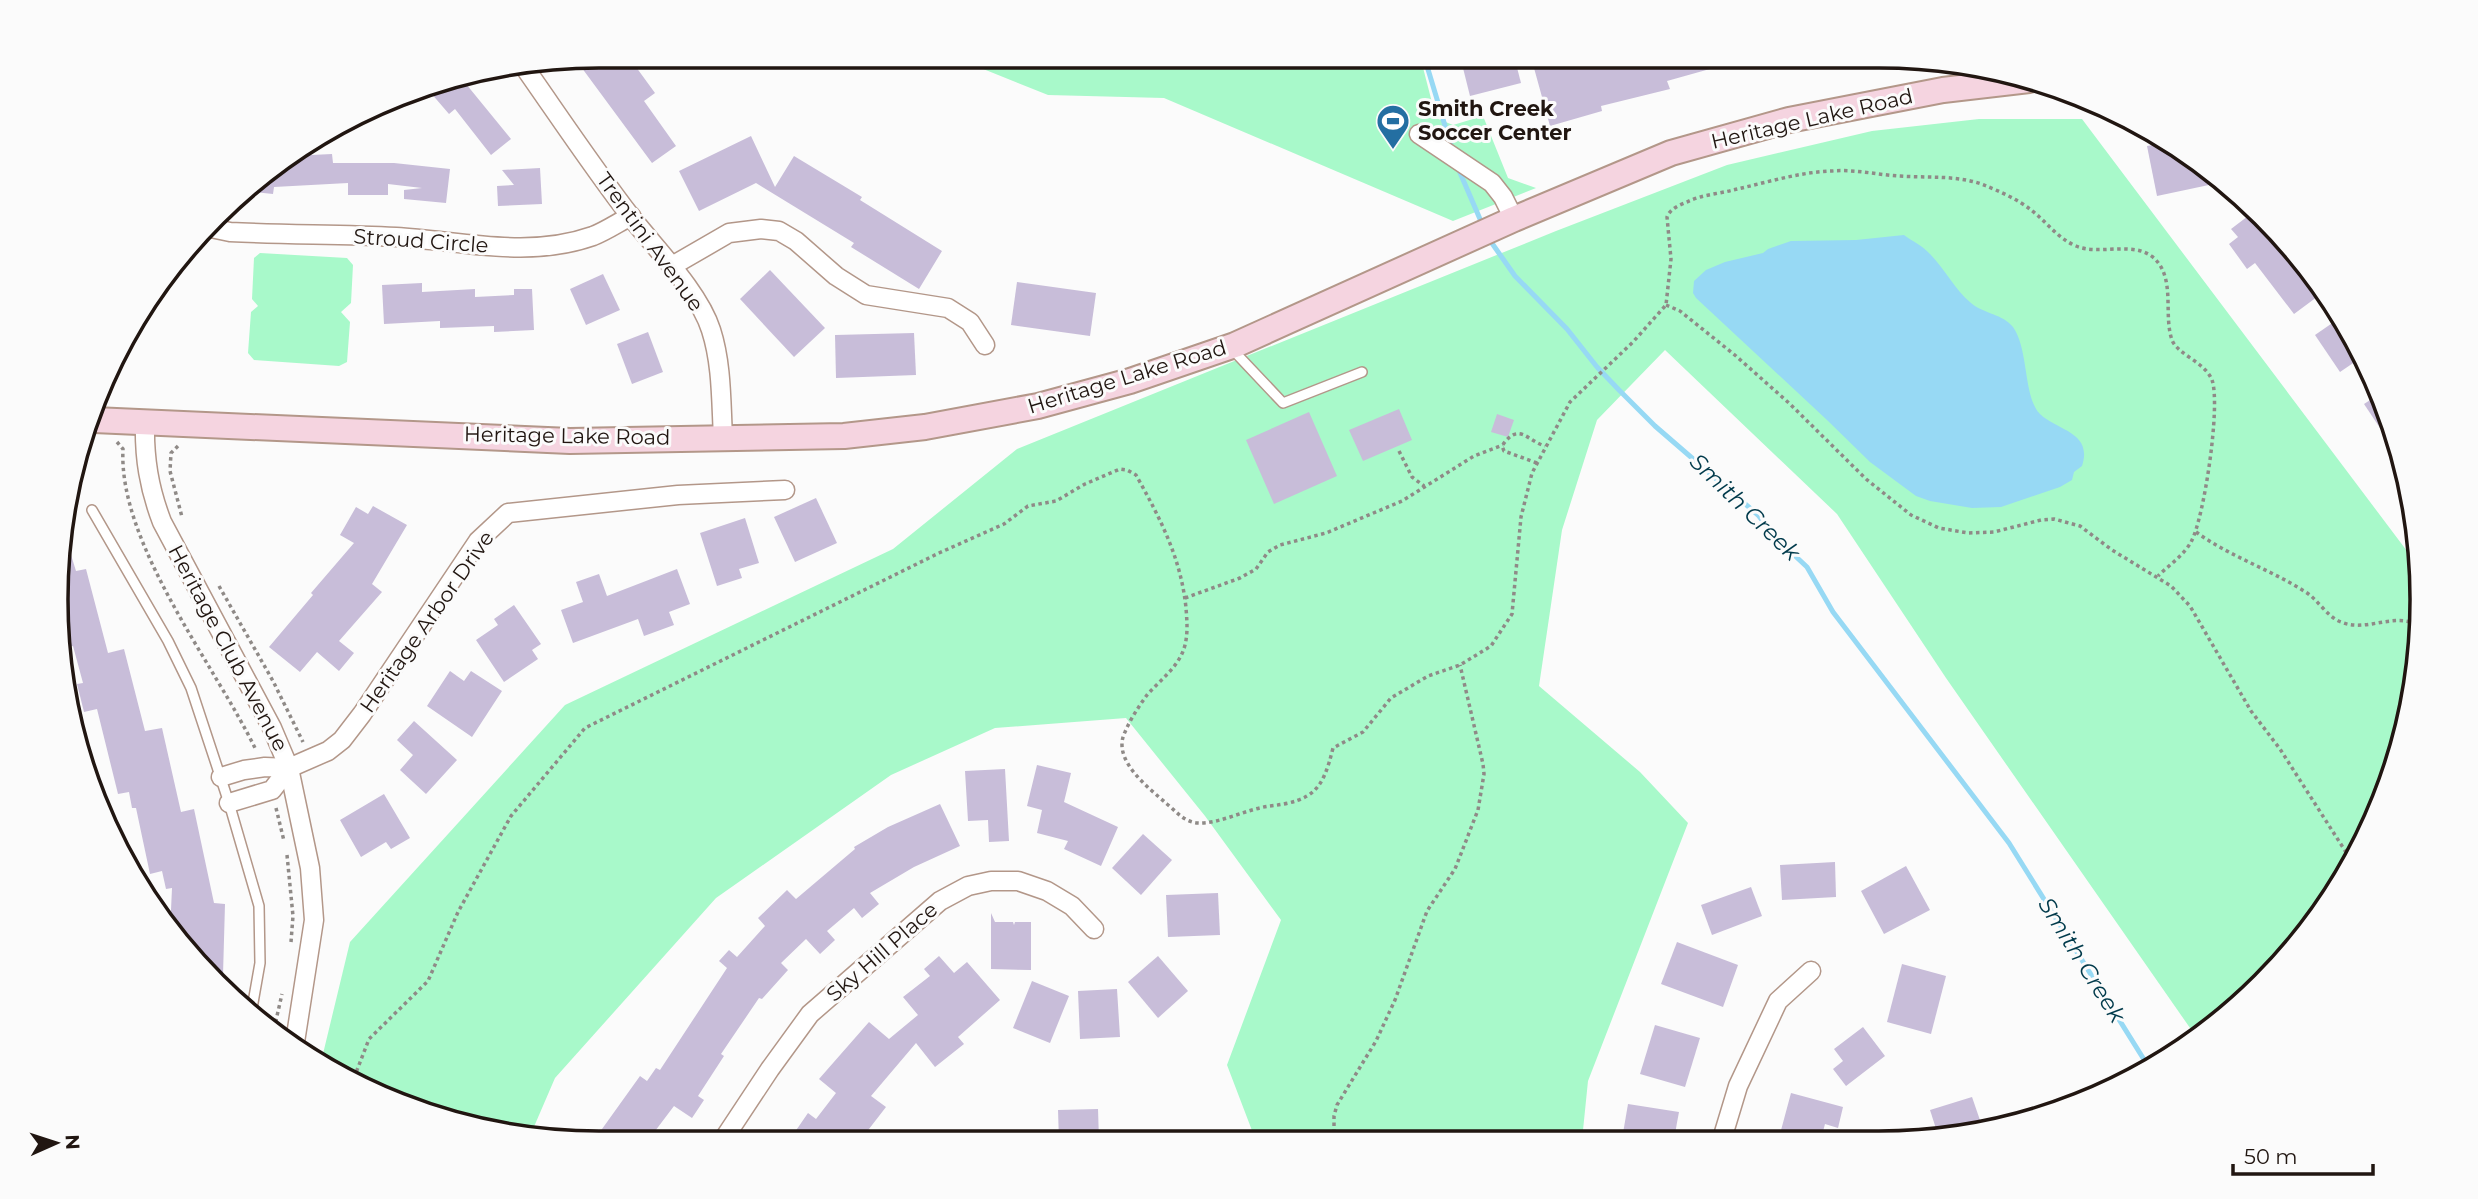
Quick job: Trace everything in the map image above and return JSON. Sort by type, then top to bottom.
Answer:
[{"type":"main road","name":"Heritage Lake Road","points":[[100,420],[570,441],[844,436],[925,427],[1038,406],[1130,381],[1230,347],[1514,219],[1671,153],[1789,120],[1943,90],[2003,83]]},
{"type":"street","name":"Trentini Avenue","points":[[529,73],[631,216],[672,267],[711,329],[719,368],[723,437]]},
{"type":"street","points":[[1419,134],[1492,183],[1514,219]]},
{"type":"street","name":"Stroud Circle","points":[[219,230],[540,248],[596,235],[631,216]]},
{"type":"street","points":[[672,267],[729,233],[761,229],[779,231],[796,241],[836,276],[866,295],[948,308],[970,322],[985,345]]},
{"type":"street","name":"Heritage Club Avenue","points":[[145,421],[146,467],[151,493],[162,522],[272,728],[289,768],[310,868],[314,920],[296,1035]]},
{"type":"street","name":"Heritage Arbor Drive","points":[[289,768],[328,751],[342,740],[478,541],[508,513],[678,495],[785,490]]},
{"type":"street","points":[[221,777],[265,767],[289,768]]},
{"type":"street","points":[[229,803],[271,790],[289,768]]},
{"type":"street","name":"Sky Hill Place","points":[[728,1131],[810,1014],[940,901],[968,886],[991,881],[1018,881],[1047,891],[1072,906],[1094,929]]},
{"type":"street","points":[[1724,1131],[1738,1086],[1778,1001],[1811,971]]},
{"type":"lane","points":[[1230,347],[1283,403],[1362,372]]},
{"type":"lane","points":[[92,510],[167,640],[191,688],[221,777],[259,906],[260,962],[253,1002]]},
{"type":"path","points":[[357,1072],[369,1039],[428,981],[458,912],[511,816],[585,728],[939,553],[1004,524],[1028,506],[1056,501],[1085,484],[1120,469],[1136,475],[1171,541],[1182,581],[1187,627],[1185,646],[1178,664],[1145,698],[1124,732],[1121,742],[1123,752],[1138,778],[1179,816],[1193,823],[1221,820],[1255,808],[1289,804],[1307,796],[1322,783],[1333,748],[1363,732],[1391,698],[1427,676],[1460,665],[1491,646],[1512,614],[1521,517],[1532,473],[1574,396],[1633,342],[1666,305],[1671,259],[1667,217],[1669,212],[1689,201],[1830,170],[1960,178],[1984,185],[2030,209],[2057,235],[2076,246],[2087,249],[2128,249],[2154,259],[2161,269],[2168,290],[2169,327],[2173,343],[2202,365],[2212,381],[2214,405],[2210,461],[2203,509],[2196,532],[2190,544],[2158,576]]},
{"type":"path","points":[[1666,305],[1680,311],[1736,356],[1790,404],[1866,479],[1911,515],[1939,528],[1968,533],[1994,532],[2053,519],[2080,526],[2112,550],[2171,586],[2190,606],[2251,711],[2280,749],[2346,852]]},
{"type":"path","points":[[1185,598],[1240,578],[1256,569],[1268,552],[1280,545],[1326,533],[1402,501],[1474,456],[1503,445],[1518,433],[1545,446]]},
{"type":"path","points":[[112,440],[123,449],[122,460],[132,514],[154,568],[259,756]]},
{"type":"path","points":[[181,442],[170,453],[170,471],[186,526]]},
{"type":"path","points":[[1503,445],[1504,451],[1538,463]]},
{"type":"path","points":[[1399,451],[1412,477],[1424,486]]},
{"type":"path","points":[[2196,532],[2217,547],[2308,592],[2339,622],[2354,625],[2409,621]]},
{"type":"path","points":[[218,585],[273,681],[304,745]]},
{"type":"path","points":[[1334,1131],[1337,1105],[1376,1041],[1395,1000],[1427,911],[1455,869],[1478,810],[1485,774],[1460,665]]},
{"type":"path","points":[[274,802],[287,853],[293,916],[290,942]]},
{"type":"path","points":[[276,1021],[283,993]]},
{"type":"green space","name":"Smith Creek Soccer Center","points":[[981,68],[1423,68],[1436,118],[1453,125],[1483,116],[1508,178],[1536,188],[1453,221],[1164,98],[1048,95]]},
{"type":"green space","points":[[1979,119],[2082,119],[2407,552],[2409,634],[2400,703],[2382,770],[2355,834],[2320,895],[2278,950],[2229,999],[2191,1029],[1946,678],[1837,514],[1665,350],[1597,420],[1562,530],[1539,686],[1640,772],[1688,823],[1588,1081],[1583,1131],[1252,1131],[1227,1065],[1281,920],[1205,816],[1126,718],[995,728],[891,775],[716,898],[555,1078],[534,1126],[496,1121],[429,1103],[365,1076],[323,1053],[350,942],[565,705],[893,549],[1017,449],[1556,231],[1727,165],[1872,131]]},
{"type":"green space","points":[[260,253],[347,258],[353,265],[351,303],[341,312],[350,322],[347,362],[339,366],[254,360],[248,353],[251,312],[258,306],[252,299],[254,258]]},
{"type":"water","points":[[1904,235],[1927,251],[1971,303],[2004,319],[2013,327],[2022,347],[2028,385],[2035,406],[2047,420],[2072,434],[2083,446],[2082,466],[2074,472],[2072,480],[2060,487],[2001,507],[1972,508],[1916,496],[1870,462],[1693,293],[1694,281],[1706,270],[1725,262],[1763,253],[1791,241],[1856,240]]},
{"type":"building","points":[[637,68],[655,93],[644,101],[676,146],[652,163],[582,69]]},
{"type":"building","points":[[1463,68],[1517,68],[1521,83],[1470,96]]},
{"type":"building","points":[[1534,68],[1713,68],[1667,81],[1670,89],[1601,106],[1602,111],[1550,126]]},
{"type":"building","points":[[467,85],[511,139],[491,155],[455,109],[449,114],[433,95]]},
{"type":"building","points":[[751,136],[775,187],[794,156],[862,197],[860,200],[942,251],[919,289],[851,247],[854,243],[756,183],[699,211],[679,171]]},
{"type":"building","points":[[2153,145],[2210,185],[2157,196],[2147,146]]},
{"type":"building","points":[[332,154],[333,163],[394,163],[450,169],[446,203],[404,199],[404,190],[422,188],[388,184],[388,195],[348,195],[348,183],[274,187],[273,194],[258,192],[309,155]]},
{"type":"building","points":[[540,168],[542,204],[498,206],[497,186],[514,185],[502,170]]},
{"type":"building","points":[[2247,217],[2278,249],[2316,298],[2294,314],[2255,263],[2247,269],[2229,244],[2238,237],[2231,229]]},
{"type":"building","points":[[770,270],[825,328],[794,357],[740,299]]},
{"type":"building","points":[[603,274],[620,310],[586,325],[570,289]]},
{"type":"building","points":[[1017,282],[1096,293],[1090,336],[1011,325]]},
{"type":"building","points":[[422,283],[422,292],[475,289],[475,297],[514,295],[514,289],[532,289],[534,330],[494,332],[494,326],[440,328],[440,321],[384,324],[382,285]]},
{"type":"building","points":[[2332,323],[2354,363],[2340,372],[2315,335]]},
{"type":"building","points":[[648,332],[663,372],[632,384],[617,344]]},
{"type":"building","points":[[914,333],[916,375],[836,378],[835,335]]},
{"type":"building","points":[[2370,400],[2383,433],[2364,404]]},
{"type":"building","points":[[1399,409],[1412,440],[1363,461],[1349,430]]},
{"type":"building","points":[[1309,412],[1337,476],[1274,504],[1246,440]]},
{"type":"building","points":[[1497,414],[1514,420],[1508,437],[1491,432]]},
{"type":"building","points":[[816,498],[837,543],[795,562],[774,517]]},
{"type":"building","points":[[373,506],[407,525],[372,584],[382,592],[339,641],[354,653],[339,671],[317,652],[300,672],[269,647],[354,543],[340,535],[356,507],[368,514]]},
{"type":"building","points":[[745,518],[759,563],[739,569],[742,578],[717,586],[700,533]]},
{"type":"building","points":[[70,553],[76,571],[86,569],[108,653],[124,649],[145,731],[162,728],[181,812],[194,809],[214,903],[225,904],[223,974],[171,913],[172,888],[166,889],[162,871],[150,874],[136,808],[132,808],[129,792],[118,794],[97,709],[84,712],[77,684],[83,683],[73,646],[70,647],[69,634],[68,600]]},
{"type":"building","points":[[677,569],[690,604],[669,612],[674,625],[644,636],[638,619],[573,643],[561,610],[583,602],[576,582],[599,574],[607,596]]},
{"type":"building","points":[[514,605],[541,644],[532,650],[538,659],[504,682],[476,640],[498,625],[494,619]]},
{"type":"building","points":[[450,671],[464,681],[471,671],[502,691],[472,737],[427,706]]},
{"type":"building","points":[[414,721],[457,760],[426,794],[400,770],[413,755],[397,740]]},
{"type":"building","points":[[1037,765],[1071,773],[1064,802],[1118,827],[1101,866],[1064,849],[1068,841],[1037,833],[1042,810],[1027,806]]},
{"type":"building","points":[[1005,769],[1009,841],[989,842],[988,820],[968,821],[965,771]]},
{"type":"building","points":[[384,794],[410,838],[391,849],[386,842],[361,857],[340,820]]},
{"type":"building","points":[[940,804],[960,846],[914,867],[870,893],[879,904],[862,918],[854,908],[827,931],[835,940],[820,954],[806,939],[781,963],[788,970],[762,999],[759,998],[721,1054],[724,1056],[698,1096],[704,1100],[692,1118],[674,1106],[655,1131],[601,1131],[640,1076],[647,1081],[656,1068],[660,1070],[727,968],[719,961],[729,950],[737,957],[765,926],[758,918],[787,890],[796,899],[855,849],[854,847],[888,827]]},
{"type":"building","points":[[1143,834],[1172,860],[1141,895],[1112,868]]},
{"type":"building","points":[[1835,862],[1836,897],[1782,900],[1780,865]]},
{"type":"building","points":[[1906,866],[1930,910],[1884,934],[1861,891]]},
{"type":"building","points":[[1751,887],[1762,916],[1712,935],[1701,905]]},
{"type":"building","points":[[1218,893],[1220,935],[1168,937],[1166,895]]},
{"type":"building","points":[[991,913],[995,922],[1013,922],[1014,925],[1015,922],[1031,922],[1031,970],[991,969]]},
{"type":"building","points":[[1677,942],[1738,965],[1723,1007],[1661,984]]},
{"type":"building","points":[[939,956],[954,973],[967,962],[1000,1000],[958,1037],[964,1044],[935,1067],[916,1043],[871,1096],[886,1107],[867,1131],[796,1131],[808,1113],[816,1119],[836,1093],[819,1079],[869,1022],[889,1039],[918,1015],[903,997],[930,976],[924,969]]},
{"type":"building","points":[[1158,956],[1188,991],[1158,1018],[1128,982]]},
{"type":"building","points":[[1902,964],[1946,976],[1931,1034],[1887,1022]]},
{"type":"building","points":[[1032,981],[1069,996],[1050,1043],[1013,1028]]},
{"type":"building","points":[[1117,989],[1120,1037],[1080,1039],[1078,991]]},
{"type":"building","points":[[1655,1025],[1700,1038],[1685,1087],[1640,1074]]},
{"type":"building","points":[[1863,1027],[1885,1056],[1846,1086],[1833,1069],[1843,1061],[1834,1049]]},
{"type":"building","points":[[1791,1093],[1843,1107],[1838,1128],[1825,1124],[1823,1131],[1781,1131]]},
{"type":"building","points":[[1972,1097],[1980,1121],[1936,1127],[1930,1110]]},
{"type":"building","points":[[1628,1104],[1679,1112],[1675,1131],[1623,1131]]},
{"type":"building","points":[[1098,1109],[1099,1131],[1059,1131],[1058,1110]]},
{"type":"waterway","name":"Smith Creek","points":[[1428,68],[1452,149]]},
{"type":"waterway","name":"Smith Creek","points":[[1458,168],[1483,226]]},
{"type":"waterway","name":"Smith Creek","points":[[1489,239],[1515,276],[1567,329],[1619,390],[1655,426],[1758,515],[1776,538],[1807,567],[1833,612],[2009,843],[2144,1060]]},
{"type":"place","name":"Smith Creek Soccer Center","points":[[1393,151]]}]
